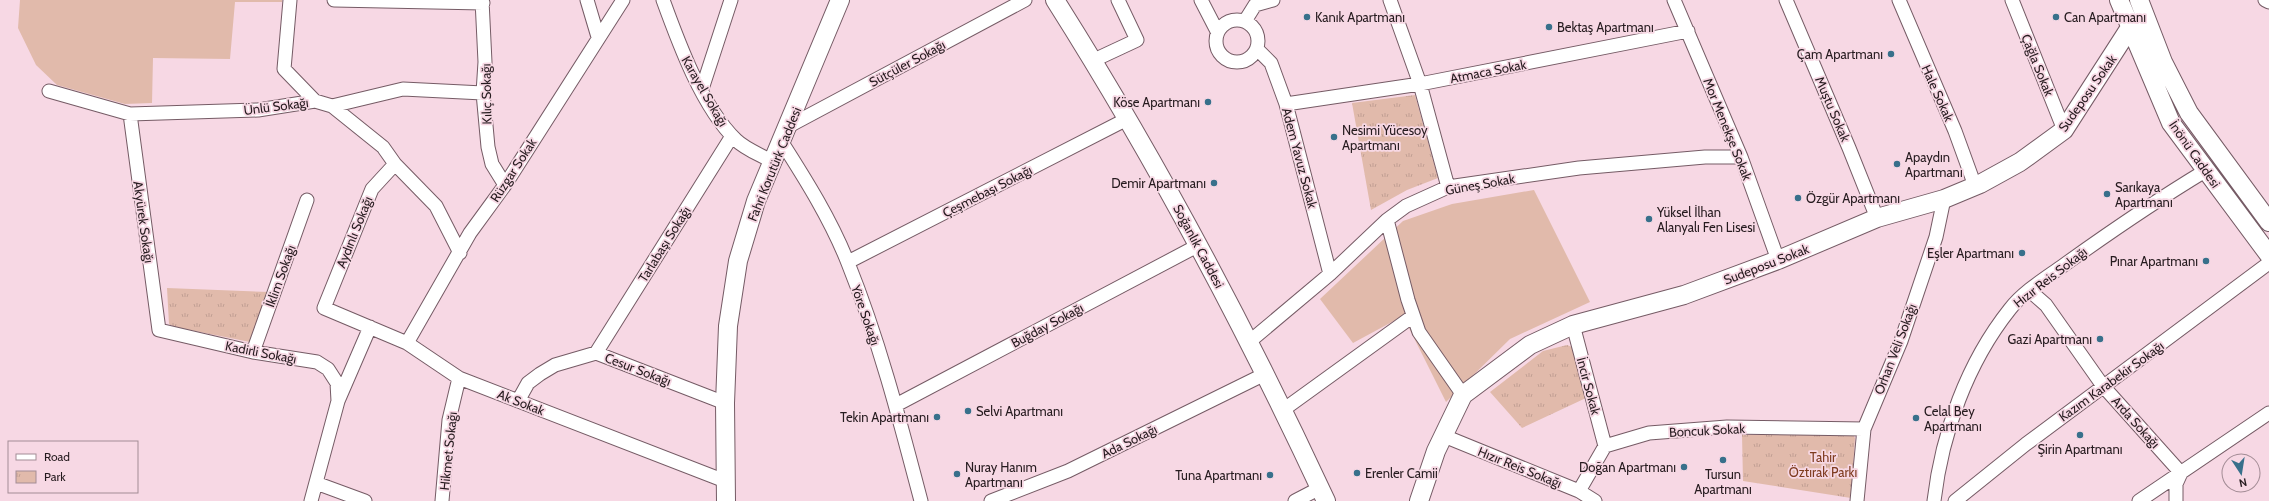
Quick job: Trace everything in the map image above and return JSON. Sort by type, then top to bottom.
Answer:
[{"type":"street","points":[[290,0],[284,69],[315,101]]},
{"type":"street","points":[[334,0],[483,1]]},
{"type":"street","points":[[587,0],[598,37]]},
{"type":"street","name":"Rüzgar Sokak","points":[[407,343],[460,253],[470,233],[505,185],[623,0]]},
{"type":"street","name":"Karayel Sokağı","points":[[663,0],[684,56],[721,124],[737,142],[773,162]]},
{"type":"street","points":[[702,89],[731,0]]},
{"type":"street","name":"Fahri Korutürk Caddesi","points":[[726,501],[725,403],[728,326],[738,261],[756,202],[840,0]]},
{"type":"street","name":"Sütçüler Sokağı","points":[[785,133],[1025,0]]},
{"type":"street","name":"Soğanlık Caddesi","points":[[1055,0],[1161,176],[1199,245],[1284,410],[1323,495]]},
{"type":"street","points":[[1092,61],[1137,40],[1118,0]]},
{"type":"street","points":[[1201,0],[1217,31]]},
{"type":"street","points":[[1244,21],[1255,5],[1273,0]]},
{"type":"street","points":[[1390,0],[1420,84],[1448,187]]},
{"type":"street","name":"Mor Menekşe Sokak","points":[[1674,0],[1741,157],[1778,260]]},
{"type":"street","name":"Muştu Sokak","points":[[1786,0],[1849,148],[1876,218]]},
{"type":"street","name":"Hale Sokak","points":[[1899,0],[1956,131],[1975,186]]},
{"type":"street","name":"Çağla Sokak","points":[[2012,0],[2064,130]]},
{"type":"street","name":"İnönü Caddesi","points":[[2119,0],[2171,123],[2205,171],[2269,255]]},
{"type":"street","name":"İnönü Caddesi","points":[[2139,0],[2145,19],[2188,113],[2269,222]]},
{"type":"street","points":[[2265,0],[2269,2]]},
{"type":"street","name":"Kılıç Sokağı","points":[[483,1],[485,62],[483,93],[489,153],[492,164],[505,185]]},
{"type":"street","points":[[2130,29],[2145,19]]},
{"type":"street","points":[[1232,20],[1244,21],[1255,29],[1258,36],[1257,49],[1248,60],[1241,62],[1228,61],[1218,51],[1215,45],[1217,31],[1221,26],[1232,20]]},
{"type":"street","name":"Sudeposu Sokak","points":[[1419,501],[1436,451],[1463,395],[1530,345],[1573,325],[1684,295],[1778,260],[1876,218],[1944,199],[1975,186],[2020,162],[2064,130],[2130,29]]},
{"type":"street","name":"Atmaca Sokak","points":[[1286,104],[1420,84],[1688,31]]},
{"type":"street","name":"Adem Yavuz Sokak","points":[[1257,49],[1271,63],[1286,104],[1330,274]]},
{"type":"street","points":[[332,106],[403,89],[483,93]]},
{"type":"street","name":"Ünlü Sokağı","points":[[49,91],[130,114],[258,110],[315,101],[332,106],[383,147],[395,164],[436,206],[460,253]]},
{"type":"street","name":"Akyürek Sokağı","points":[[130,114],[159,330]]},
{"type":"street","name":"Çeşmebaşı Sokağı","points":[[848,262],[1127,119]]},
{"type":"street","name":"Yöre Sokağı","points":[[785,133],[848,262],[896,405],[921,501]]},
{"type":"street","name":"Tarlabaşı Sokağı","points":[[596,353],[732,136]]},
{"type":"street","name":"Güneş Sokak","points":[[1249,342],[1330,274],[1387,220],[1406,206],[1448,187],[1579,168],[1705,157],[1741,157]]},
{"type":"street","name":"Aydınlı Sokağı","points":[[324,308],[372,189],[395,164]]},
{"type":"street","name":"Hızır Reis Sokağı","points":[[1934,501],[1938,468],[1954,412],[1982,351],[2011,308],[2030,291],[2115,228],[2205,171]]},
{"type":"street","name":"Orhan Veli Sokağı","points":[[1857,501],[1864,429],[1901,341],[1936,237],[1944,199]]},
{"type":"street","name":"İklim Sokağı","points":[[253,352],[307,200]]},
{"type":"street","points":[[1387,220],[1413,316],[1419,332],[1463,395]]},
{"type":"street","name":"Buğday Sokağı","points":[[896,405],[1199,245]]},
{"type":"street","name":"Kazım Karabekir Sokağı","points":[[1955,501],[2103,386],[2269,263]]},
{"type":"street","name":"Arda Sokağı","points":[[2030,291],[2046,304],[2103,386],[2181,473]]},
{"type":"street","name":"Ak Sokak","points":[[324,308],[407,343],[459,378],[726,481]]},
{"type":"street","points":[[1284,410],[1413,316]]},
{"type":"street","name":"İncir Sokak","points":[[1573,325],[1605,446]]},
{"type":"street","points":[[311,501],[338,401],[370,327]]},
{"type":"street","name":"Kadirli Sokağı","points":[[159,330],[253,352],[317,362],[328,369],[337,383],[338,401]]},
{"type":"street","name":"Cesur Sokağı","points":[[518,402],[528,383],[540,374],[555,365],[596,353],[725,403]]},
{"type":"street","name":"Ada Sokağı","points":[[991,501],[1068,471],[1265,374]]},
{"type":"street","name":"Hikmet Sokağı","points":[[442,501],[449,420],[459,378]]},
{"type":"street","points":[[2139,501],[2269,413]]},
{"type":"street","name":"Boncuk Sokak","points":[[1605,446],[1649,433],[1728,427],[1864,429]]},
{"type":"street","name":"Hızır Reis Sokağı","points":[[1444,436],[1579,491],[1595,501]]},
{"type":"street","points":[[1579,491],[1605,446]]},
{"type":"street","points":[[2176,501],[2176,484],[2181,473]]},
{"type":"street","points":[[316,483],[366,501]]},
{"type":"street","points":[[1295,501],[1323,495]]},
{"type":"green space","points":[[20,0],[282,0],[282,2],[235,2],[230,59],[153,58],[152,103],[125,104],[57,85],[36,65],[18,28]]},
{"type":"green space","points":[[1415,95],[1438,178],[1407,190],[1371,210],[1352,103]]},
{"type":"green space","points":[[1534,190],[1590,302],[1510,339],[1446,402],[1403,316],[1353,343],[1320,299],[1403,221],[1452,204]]},
{"type":"green space","points":[[167,288],[270,292],[255,343],[175,327],[169,324]]},
{"type":"green space","points":[[1567,345],[1572,347],[1586,398],[1522,428],[1490,392],[1543,351]]},
{"type":"green space","name":"Tahir Öztırak Parkı","points":[[1742,435],[1853,435],[1855,438],[1851,498],[1743,481]]},
{"type":"place","name":"Kanık Apartmanı","points":[[1307,17]]},
{"type":"place","name":"Can Apartmanı","points":[[2056,17]]},
{"type":"place","name":"Bektaş Apartmanı","points":[[1549,27]]},
{"type":"place","name":"Çam Apartmanı","points":[[1891,54]]},
{"type":"place","name":"Köse Apartmanı","points":[[1208,102]]},
{"type":"place","name":"Nesimi Yücesoy Apartmanı","points":[[1334,137]]},
{"type":"place","name":"Apaydın Apartmanı","points":[[1897,164]]},
{"type":"place","name":"Demir Apartmanı","points":[[1214,183]]},
{"type":"place","name":"Sarıkaya Apartmanı","points":[[2107,194]]},
{"type":"place","name":"Özgür Apartmanı","points":[[1798,198]]},
{"type":"place","name":"Yüksel İlhan Alanyalı Fen Lisesi","points":[[1649,219]]},
{"type":"place","name":"Eşler Apartmanı","points":[[2022,253]]},
{"type":"place","name":"Pınar Apartmanı","points":[[2206,261]]},
{"type":"place","name":"Gazi Apartmanı","points":[[2100,339]]},
{"type":"place","name":"Selvi Apartmanı","points":[[968,411]]},
{"type":"place","name":"Tekin Apartmanı","points":[[937,417]]},
{"type":"place","name":"Celal Bey Apartmanı","points":[[1916,418]]},
{"type":"place","name":"Şirin Apartmanı","points":[[2080,435]]},
{"type":"place","name":"Tursun Apartmanı","points":[[1723,460]]},
{"type":"place","name":"Doğan Apartmanı","points":[[1684,467]]},
{"type":"place","name":"Erenler Camii","points":[[1357,473]]},
{"type":"place","name":"Nuray Hanım Apartmanı","points":[[957,474]]},
{"type":"place","name":"Tuna Apartmanı","points":[[1270,475]]}]
